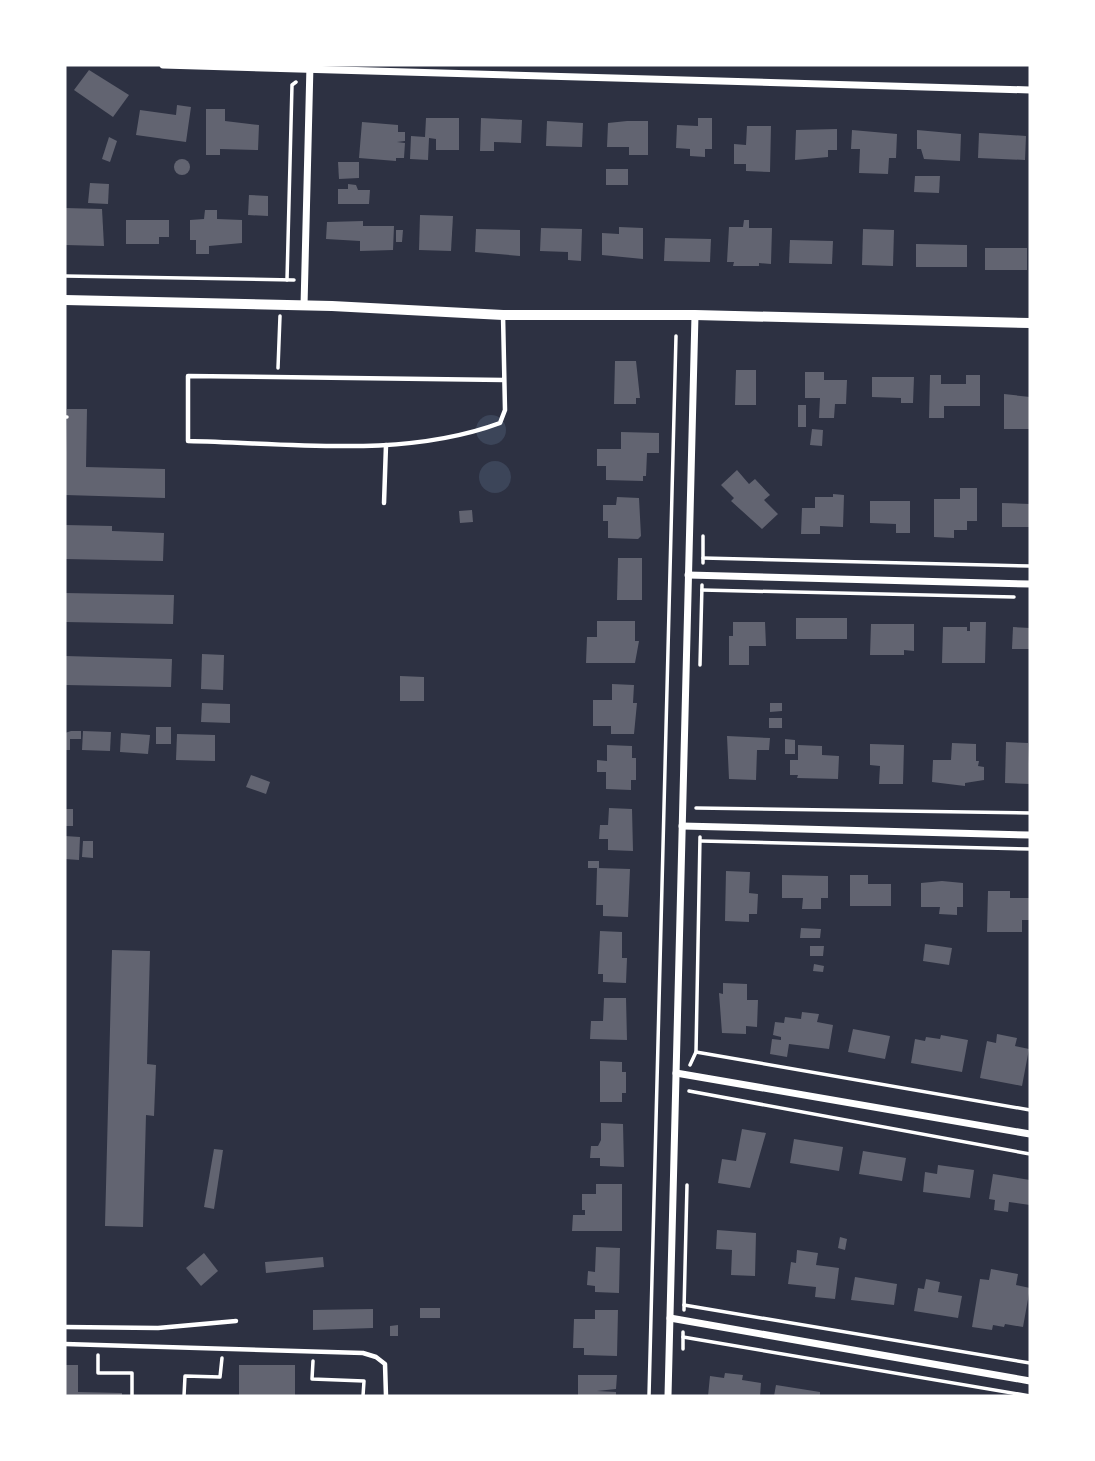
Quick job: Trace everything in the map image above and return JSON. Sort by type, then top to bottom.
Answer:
[{"type":"street","points":[[163,65],[1030,90]]},
{"type":"street","points":[[303,306],[309,68]]},
{"type":"street","points":[[65,300],[280,305],[503,315],[695,315],[1030,323]]},
{"type":"street","points":[[668,1396],[695,315]]},
{"type":"street","points":[[688,575],[1030,584]]},
{"type":"street","points":[[682,826],[1030,835]]},
{"type":"street","points":[[676,1073],[1030,1134]]},
{"type":"street","points":[[670,1318],[1030,1381]]},
{"type":"lane","points":[[503,315],[505,410],[500,423],[471,434],[426,443],[386,445],[188,441],[188,376],[504,380]]},
{"type":"lane","points":[[384,503],[386,445]]},
{"type":"lane","points":[[65,1326],[158,1328],[236,1321]]},
{"type":"lane","points":[[65,1344],[363,1353],[376,1357],[385,1364],[386,1396]]},
{"type":"path","points":[[288,280],[292,85],[309,68]]},
{"type":"path","points":[[65,275],[304,281]]},
{"type":"path","points":[[278,377],[281,280]]},
{"type":"path","points":[[649,1396],[676,336]]},
{"type":"path","points":[[700,672],[703,530]]},
{"type":"path","points":[[703,558],[1030,566]]},
{"type":"path","points":[[702,590],[1017,597]]},
{"type":"path","points":[[689,1105],[691,1061],[696,1052],[701,841],[697,826],[696,794]]},
{"type":"path","points":[[696,808],[1030,813]]},
{"type":"path","points":[[701,841],[1030,849]]},
{"type":"path","points":[[696,1052],[1030,1110]]},
{"type":"path","points":[[689,1091],[1030,1154]]},
{"type":"path","points":[[683,1360],[687,1171]]},
{"type":"path","points":[[684,1305],[1030,1363]]},
{"type":"path","points":[[683,1337],[1030,1396]]},
{"type":"path","points":[[87,1354],[98,1354],[97,1373],[132,1374],[132,1396]]},
{"type":"path","points":[[184,1396],[185,1376],[220,1377],[221,1358],[234,1359]]},
{"type":"path","points":[[300,1360],[313,1360],[312,1380],[364,1381],[363,1396]]},
{"type":"shaded area","points":[[491,415],[502,419],[506,430],[502,441],[491,445],[480,441],[476,430],[480,419]]},
{"type":"shaded area","points":[[495,461],[506,466],[511,477],[506,488],[495,493],[484,488],[479,477],[484,466]]},
{"type":"building","points":[[89,70],[129,95],[113,117],[74,90]]},
{"type":"building","points":[[177,105],[191,107],[186,142],[136,135],[140,110],[176,115]]},
{"type":"building","points":[[206,109],[225,109],[225,121],[259,125],[258,150],[220,149],[220,155],[206,155]]},
{"type":"building","points":[[426,118],[459,118],[459,150],[436,150],[436,139],[429,138],[428,160],[410,159],[411,136],[425,137]]},
{"type":"building","points":[[481,118],[522,120],[521,143],[494,142],[494,151],[480,151]]},
{"type":"building","points":[[698,118],[712,118],[712,149],[705,149],[705,157],[690,156],[690,149],[676,148],[677,125],[698,126]]},
{"type":"building","points":[[547,121],[583,123],[582,147],[546,146]]},
{"type":"building","points":[[648,121],[648,155],[629,155],[629,147],[607,147],[608,123]]},
{"type":"building","points":[[362,122],[398,125],[398,132],[405,132],[405,141],[397,142],[405,143],[404,158],[396,158],[396,161],[359,158]]},
{"type":"building","points":[[747,126],[771,126],[770,172],[746,171],[746,164],[734,164],[734,144],[746,145]]},
{"type":"building","points":[[837,129],[837,150],[828,150],[828,157],[795,160],[796,130]]},
{"type":"building","points":[[852,130],[897,134],[896,158],[889,158],[888,174],[859,173],[860,149],[851,149]]},
{"type":"building","points":[[917,130],[961,134],[960,161],[924,159],[921,149],[917,149]]},
{"type":"building","points":[[979,133],[1026,136],[1025,160],[978,158]]},
{"type":"building","points":[[109,137],[117,141],[110,162],[102,159]]},
{"type":"building","points":[[182,159],[188,161],[188,173],[182,175],[176,173],[174,167],[176,161]]},
{"type":"building","points":[[338,162],[359,162],[359,178],[339,179]]},
{"type":"building","points":[[606,169],[628,169],[628,185],[606,185]]},
{"type":"building","points":[[915,176],[940,176],[939,193],[914,192]]},
{"type":"building","points":[[90,183],[109,184],[108,204],[88,203]]},
{"type":"building","points":[[348,184],[356,185],[358,190],[370,190],[369,204],[338,204],[338,189],[348,189]]},
{"type":"building","points":[[249,195],[268,196],[268,216],[248,215]]},
{"type":"building","points":[[65,208],[102,209],[104,246],[65,245]]},
{"type":"building","points":[[205,210],[217,210],[217,219],[242,220],[242,243],[209,246],[209,254],[196,254],[196,240],[190,240],[190,220],[204,219]]},
{"type":"building","points":[[420,215],[453,216],[451,251],[419,250]]},
{"type":"building","points":[[126,220],[169,220],[169,237],[159,237],[159,244],[126,244]]},
{"type":"building","points":[[744,220],[749,220],[749,228],[772,228],[771,264],[733,266],[734,262],[727,262],[729,227],[743,227]]},
{"type":"building","points":[[363,221],[363,226],[394,226],[393,250],[360,251],[360,241],[326,239],[327,222]]},
{"type":"building","points":[[619,227],[643,228],[643,259],[602,255],[602,233],[619,234]]},
{"type":"building","points":[[541,228],[582,229],[581,261],[568,260],[568,252],[540,251]]},
{"type":"building","points":[[476,229],[520,230],[520,256],[475,252]]},
{"type":"building","points":[[863,229],[894,230],[893,266],[862,265]]},
{"type":"building","points":[[396,230],[403,230],[402,242],[396,242]]},
{"type":"building","points":[[665,238],[711,239],[710,262],[664,261]]},
{"type":"building","points":[[790,240],[833,241],[832,264],[789,263]]},
{"type":"building","points":[[916,244],[967,245],[967,267],[916,267]]},
{"type":"building","points":[[985,248],[1027,248],[1027,270],[985,270]]},
{"type":"building","points":[[615,361],[636,361],[640,398],[636,398],[636,404],[614,404]]},
{"type":"building","points":[[736,370],[756,370],[756,405],[735,405]]},
{"type":"building","points":[[805,372],[824,372],[824,380],[847,380],[846,404],[835,404],[834,418],[819,418],[820,398],[805,398]]},
{"type":"building","points":[[930,375],[941,375],[941,384],[966,384],[966,375],[980,375],[980,406],[944,406],[944,418],[929,418]]},
{"type":"building","points":[[872,377],[914,377],[913,403],[901,403],[901,398],[872,397]]},
{"type":"building","points":[[1004,394],[1030,397],[1030,429],[1004,429]]},
{"type":"building","points":[[798,405],[806,405],[806,427],[798,427]]},
{"type":"building","points":[[67,409],[87,409],[86,467],[165,469],[165,498],[65,495]]},
{"type":"building","points":[[812,429],[823,430],[822,446],[810,445]]},
{"type":"building","points":[[621,432],[659,433],[659,453],[647,453],[646,476],[643,476],[643,481],[606,480],[606,466],[597,466],[597,449],[621,449]]},
{"type":"building","points":[[737,470],[749,484],[755,479],[770,495],[764,500],[778,514],[762,529],[731,501],[734,498],[721,485]]},
{"type":"building","points":[[960,488],[977,488],[977,521],[967,521],[967,530],[954,530],[954,538],[934,537],[934,499],[960,499]]},
{"type":"building","points":[[833,494],[844,495],[843,527],[820,526],[820,534],[801,534],[802,508],[815,508],[815,497],[833,497]]},
{"type":"building","points":[[617,497],[639,498],[641,536],[638,539],[608,538],[608,521],[603,521],[603,505],[616,505]]},
{"type":"building","points":[[870,501],[910,501],[910,533],[896,533],[896,524],[870,523]]},
{"type":"building","points":[[1002,503],[1030,504],[1030,527],[1002,527]]},
{"type":"building","points":[[472,510],[473,522],[460,523],[459,511]]},
{"type":"building","points":[[65,525],[112,526],[112,531],[164,533],[163,561],[65,559]]},
{"type":"building","points":[[618,558],[642,558],[642,600],[617,600]]},
{"type":"building","points":[[65,593],[174,595],[173,624],[65,622]]},
{"type":"building","points":[[796,618],[847,618],[847,639],[796,639]]},
{"type":"building","points":[[597,621],[635,621],[635,641],[639,641],[635,663],[586,663],[587,637],[597,637]]},
{"type":"building","points":[[733,622],[765,622],[766,646],[749,646],[749,665],[729,665],[729,636],[733,636]]},
{"type":"building","points":[[970,622],[986,622],[985,663],[942,663],[943,627],[967,627],[967,631],[970,631]]},
{"type":"building","points":[[871,624],[914,624],[914,651],[904,650],[904,655],[870,655]]},
{"type":"building","points":[[1013,627],[1030,628],[1030,649],[1012,649]]},
{"type":"building","points":[[202,654],[224,655],[223,690],[201,689]]},
{"type":"building","points":[[65,656],[172,659],[171,687],[65,685]]},
{"type":"building","points":[[400,676],[424,677],[424,701],[400,701]]},
{"type":"building","points":[[612,684],[634,685],[633,703],[637,703],[634,734],[611,734],[611,726],[593,726],[593,700],[612,700]]},
{"type":"building","points":[[202,703],[230,704],[230,723],[201,722]]},
{"type":"building","points":[[770,703],[782,703],[782,711],[770,712]]},
{"type":"building","points":[[769,718],[782,718],[782,728],[769,728]]},
{"type":"building","points":[[156,727],[171,727],[171,744],[156,744]]},
{"type":"building","points":[[81,731],[81,739],[70,739],[70,750],[65,750],[65,733]]},
{"type":"building","points":[[83,731],[111,732],[110,751],[82,750]]},
{"type":"building","points":[[121,733],[150,735],[148,754],[120,752]]},
{"type":"building","points":[[177,734],[215,735],[215,761],[176,760]]},
{"type":"building","points":[[727,736],[770,738],[769,750],[757,750],[756,780],[729,779]]},
{"type":"building","points":[[785,739],[795,740],[795,754],[785,754]]},
{"type":"building","points":[[1006,742],[1028,743],[1030,784],[1005,783]]},
{"type":"building","points":[[952,743],[976,744],[976,761],[979,761],[978,766],[984,767],[984,780],[965,783],[965,786],[932,782],[933,760],[951,760]]},
{"type":"building","points":[[870,744],[904,745],[903,784],[879,784],[880,766],[870,765]]},
{"type":"building","points":[[607,745],[632,746],[632,758],[636,758],[636,780],[631,780],[631,790],[606,789],[606,772],[597,772],[597,760],[607,761]]},
{"type":"building","points":[[798,745],[822,746],[822,755],[839,756],[838,779],[797,778],[798,775],[790,775],[790,760],[798,760]]},
{"type":"building","points":[[251,775],[270,782],[266,794],[246,787]]},
{"type":"building","points":[[609,808],[632,809],[633,851],[608,850],[608,839],[599,839],[600,825],[608,825]]},
{"type":"building","points":[[65,809],[73,809],[73,826],[65,826]]},
{"type":"building","points":[[65,836],[80,837],[79,860],[65,859]]},
{"type":"building","points":[[83,841],[93,841],[93,858],[82,857]]},
{"type":"building","points":[[588,861],[599,861],[599,868],[588,868]]},
{"type":"building","points":[[597,868],[630,869],[628,917],[603,916],[603,905],[596,905]]},
{"type":"building","points":[[726,871],[750,872],[749,893],[758,894],[757,914],[749,914],[749,922],[725,921]]},
{"type":"building","points":[[782,875],[828,876],[828,898],[821,898],[821,909],[802,909],[803,898],[782,898]]},
{"type":"building","points":[[850,875],[868,875],[868,884],[891,884],[891,906],[850,906]]},
{"type":"building","points":[[921,883],[963,883],[963,907],[957,907],[957,915],[939,914],[940,907],[921,907]]},
{"type":"building","points":[[988,891],[1010,891],[1010,898],[1030,898],[1030,920],[1022,920],[1022,932],[987,932]]},
{"type":"building","points":[[801,928],[821,929],[820,938],[800,938]]},
{"type":"building","points":[[600,931],[622,932],[622,958],[627,958],[626,983],[603,982],[603,974],[598,974]]},
{"type":"building","points":[[925,944],[952,948],[949,965],[923,961]]},
{"type":"building","points":[[810,946],[824,946],[823,956],[810,956]]},
{"type":"building","points":[[112,950],[150,951],[147,1064],[156,1065],[154,1116],[146,1115],[143,1227],[105,1226]]},
{"type":"building","points":[[814,964],[824,966],[823,972],[813,971]]},
{"type":"building","points":[[723,983],[747,984],[747,1000],[758,1000],[757,1027],[746,1026],[746,1034],[722,1033],[719,993],[723,994]]},
{"type":"building","points":[[604,998],[626,998],[627,1040],[590,1039],[591,1021],[603,1021]]},
{"type":"building","points":[[802,1012],[819,1014],[817,1022],[833,1025],[829,1049],[789,1044],[787,1057],[770,1054],[772,1039],[781,1040],[781,1037],[773,1035],[775,1022],[784,1023],[785,1017],[801,1019]]},
{"type":"building","points":[[853,1029],[890,1036],[885,1059],[848,1052]]},
{"type":"building","points":[[997,1034],[1017,1038],[1015,1046],[1029,1049],[1022,1086],[980,1078],[987,1041],[996,1043]]},
{"type":"building","points":[[941,1035],[968,1040],[962,1072],[911,1063],[915,1039],[940,1039]]},
{"type":"building","points":[[600,1061],[622,1062],[622,1072],[626,1072],[626,1093],[622,1093],[622,1102],[600,1102]]},
{"type":"building","points":[[601,1123],[623,1124],[624,1167],[600,1166],[600,1158],[590,1158],[591,1146],[598,1146],[601,1140]]},
{"type":"building","points":[[742,1129],[766,1133],[750,1188],[718,1183],[722,1159],[736,1161]]},
{"type":"building","points":[[794,1139],[843,1147],[839,1171],[790,1163]]},
{"type":"building","points":[[214,1149],[223,1150],[214,1209],[204,1207]]},
{"type":"building","points":[[863,1151],[906,1158],[902,1181],[859,1174]]},
{"type":"building","points":[[938,1165],[974,1170],[970,1198],[923,1192],[925,1172],[937,1174]]},
{"type":"building","points":[[993,1174],[1030,1180],[1030,1205],[1009,1202],[1008,1212],[994,1210],[995,1200],[989,1199]]},
{"type":"building","points":[[596,1184],[622,1184],[622,1231],[572,1231],[573,1215],[585,1215],[585,1210],[582,1210],[582,1194],[596,1194]]},
{"type":"building","points":[[717,1230],[756,1233],[755,1276],[731,1275],[732,1250],[716,1249]]},
{"type":"building","points":[[840,1237],[847,1239],[845,1250],[838,1248]]},
{"type":"building","points":[[596,1247],[620,1248],[619,1293],[595,1292],[595,1286],[587,1285],[588,1271],[595,1272]]},
{"type":"building","points":[[797,1250],[818,1253],[816,1265],[839,1268],[835,1299],[815,1297],[816,1287],[788,1284],[791,1262],[796,1263]]},
{"type":"building","points":[[204,1253],[218,1271],[201,1286],[186,1268]]},
{"type":"building","points":[[323,1257],[324,1267],[266,1273],[265,1262]]},
{"type":"building","points":[[991,1269],[1018,1274],[1016,1285],[1030,1288],[1023,1327],[993,1325],[992,1330],[972,1327],[980,1279],[989,1280]]},
{"type":"building","points":[[855,1277],[897,1284],[894,1305],[851,1300]]},
{"type":"building","points":[[926,1279],[940,1282],[938,1292],[962,1296],[958,1318],[914,1311],[918,1288],[924,1289]]},
{"type":"building","points":[[420,1308],[440,1308],[440,1318],[420,1318]]},
{"type":"building","points":[[373,1309],[373,1328],[313,1330],[313,1310]]},
{"type":"building","points":[[595,1310],[618,1310],[617,1356],[584,1355],[584,1348],[573,1348],[574,1319],[595,1319]]},
{"type":"building","points":[[398,1325],[398,1336],[390,1336],[390,1326]]},
{"type":"building","points":[[65,1365],[78,1365],[78,1392],[122,1393],[122,1396],[65,1396]]},
{"type":"building","points":[[239,1365],[295,1365],[295,1396],[239,1396]]},
{"type":"building","points":[[725,1373],[743,1375],[742,1380],[761,1383],[760,1396],[708,1396],[710,1376],[724,1378]]},
{"type":"building","points":[[578,1375],[617,1375],[616,1389],[597,1391],[616,1392],[616,1396],[578,1396]]},
{"type":"building","points":[[776,1385],[820,1392],[820,1396],[774,1396]]}]
